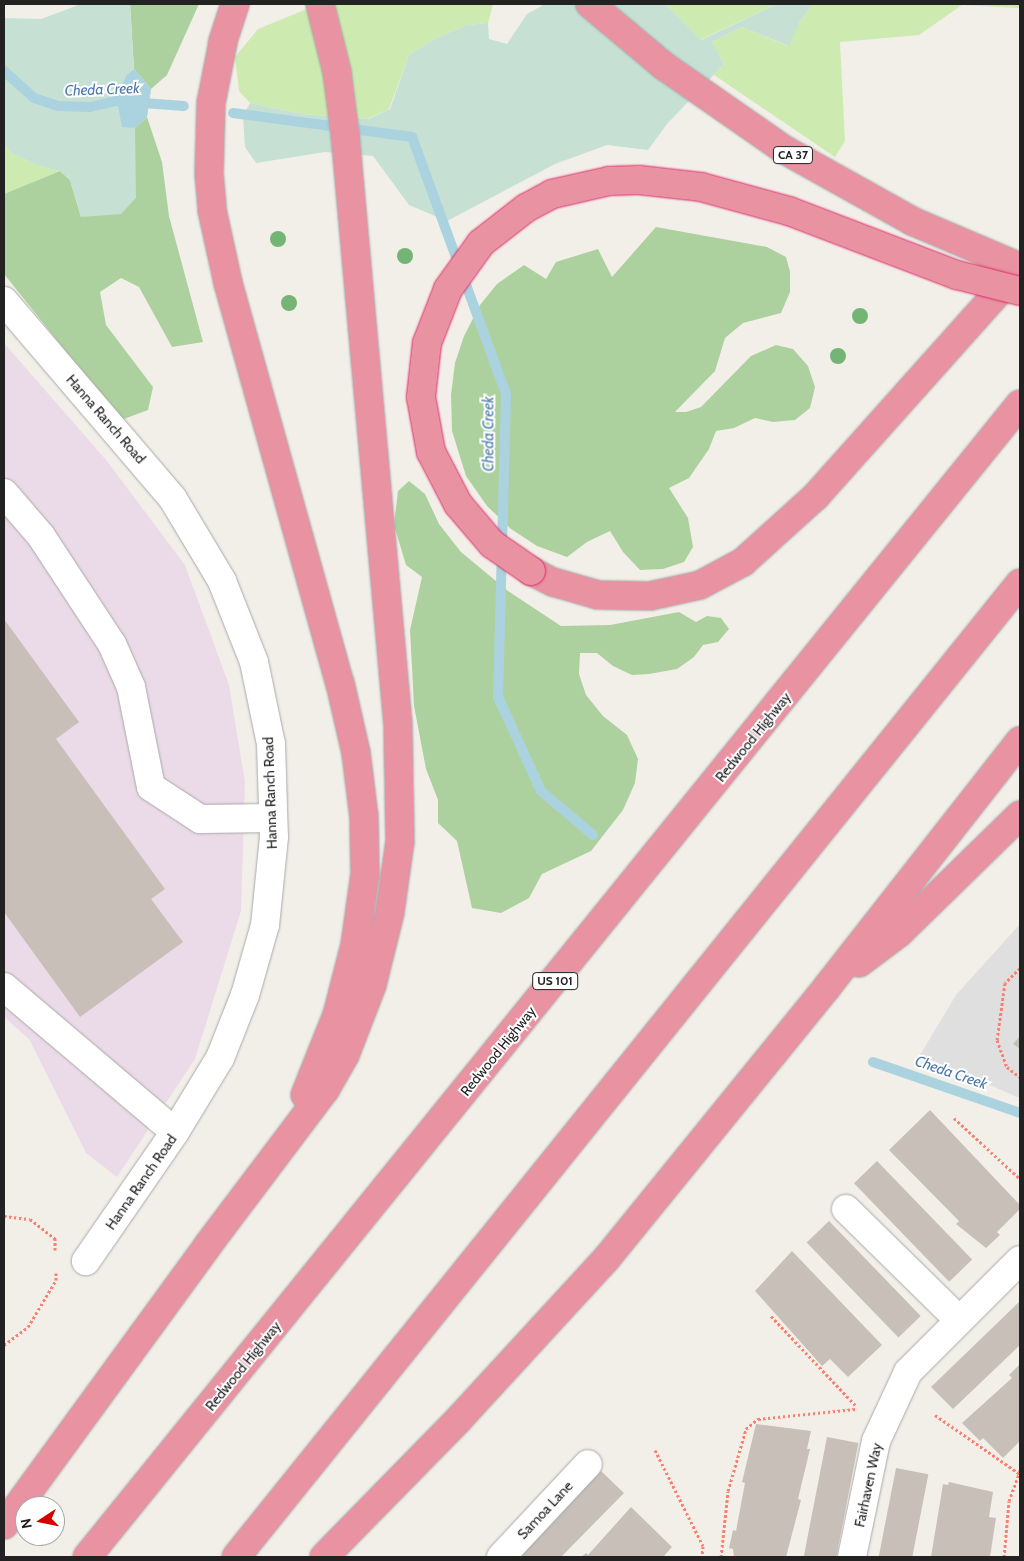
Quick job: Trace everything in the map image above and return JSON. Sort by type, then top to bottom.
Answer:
[{"type":"highway","points":[[235,4],[223,42],[211,103],[209,173],[212,210],[228,283],[340,682],[356,753],[365,827],[361,910],[347,979],[314,1074],[277,1151]]},
{"type":"highway","points":[[4,1525],[277,1151],[315,1105],[344,1055],[372,985],[396,874],[401,831],[400,763],[378,494],[340,92],[320,4]]},
{"type":"highway","name":"CA 37","points":[[590,4],[678,77],[785,150],[912,221],[1020,268]]},
{"type":"highway","points":[[1020,268],[800,513],[763,547],[722,575],[676,591],[624,597],[575,589],[531,571],[492,544],[458,504],[431,452],[422,397],[427,343],[448,289],[482,243],[526,208],[552,194],[609,181],[701,187],[789,212],[957,275],[1020,291]]},
{"type":"highway","name":"Redwood Highway","points":[[87,1557],[1020,404]]},
{"type":"highway","points":[[236,1557],[1020,583]]},
{"type":"highway","points":[[324,1557],[465,1413],[601,1265],[827,987],[1020,741]]},
{"type":"highway","points":[[827,987],[899,933],[1020,815]]},
{"type":"street","name":"Hanna Ranch Road","points":[[4,301],[173,499],[222,581],[254,662],[271,744],[274,818],[265,925],[245,995],[220,1058],[175,1132],[86,1261]]},
{"type":"street","points":[[4,493],[41,536],[112,644],[131,687],[151,787],[200,819],[274,818]]},
{"type":"street","points":[[4,987],[175,1132]]},
{"type":"street","points":[[846,1209],[959,1320]]},
{"type":"street","name":"Fairhaven Way","points":[[852,1557],[876,1441],[908,1372],[1020,1260]]},
{"type":"street","name":"Samoa Lane","points":[[501,1557],[588,1464]]},
{"type":"path","points":[[1020,968],[1005,983],[997,1040],[1007,1067],[1020,1077]]},
{"type":"path","points":[[954,1118],[1020,1179]]},
{"type":"path","points":[[4,1216],[30,1219],[86,1261]]},
{"type":"path","points":[[55,1238],[55,1255]]},
{"type":"path","points":[[4,1345],[28,1327],[56,1280],[55,1263]]},
{"type":"path","points":[[721,1557],[728,1491],[746,1429],[758,1419],[858,1409],[770,1316]]},
{"type":"path","points":[[935,1416],[1018,1475]]},
{"type":"path","points":[[655,1450],[703,1546],[702,1557]]},
{"type":"path","points":[[1004,1557],[1010,1501],[1020,1470]]},
{"type":"shaded area","points":[[4,343],[107,461],[185,565],[229,685],[245,782],[241,911],[195,1059],[117,1177],[86,1153],[29,1039],[4,1017]]},
{"type":"shaded area","points":[[1020,924],[1020,1098],[920,1055],[956,995]]},
{"type":"green space","points":[[81,4],[130,4],[134,69],[151,89],[147,117],[135,128],[136,198],[121,214],[81,217],[70,180],[60,171],[39,166],[13,154],[4,144],[4,18],[41,19]]},
{"type":"green space","points":[[130,4],[199,4],[167,75],[151,89],[134,69]]},
{"type":"green space","points":[[319,4],[493,4],[488,23],[467,25],[434,39],[409,55],[389,109],[367,119],[302,114],[250,103],[239,91],[235,57],[258,29]]},
{"type":"green space","points":[[545,4],[665,4],[701,40],[777,4],[814,4],[800,21],[789,46],[742,27],[712,42],[724,64],[667,124],[648,150],[607,145],[555,164],[447,221],[409,205],[373,156],[325,152],[256,163],[245,147],[243,116],[250,103],[302,114],[368,119],[390,109],[409,55],[434,39],[467,25],[488,23],[489,39],[507,44],[527,14]]},
{"type":"green space","points":[[665,4],[777,4],[700,40]]},
{"type":"green space","points":[[814,4],[1020,4],[1020,8],[962,5],[919,35],[840,42],[845,141],[835,157],[714,75],[724,64],[712,42],[742,27],[788,46],[800,21]]},
{"type":"green space","points":[[147,117],[162,162],[169,216],[203,342],[172,347],[139,287],[121,278],[100,292],[106,325],[153,387],[148,410],[121,420],[4,274],[4,194],[60,171],[70,180],[81,217],[134,146],[135,128]]},
{"type":"green space","points":[[4,144],[13,154],[39,166],[60,171],[4,194]]},
{"type":"green space","points":[[656,227],[767,247],[786,257],[790,272],[790,292],[781,313],[743,323],[725,338],[715,371],[675,412],[686,412],[701,407],[751,356],[776,345],[793,349],[808,366],[815,387],[810,408],[795,420],[773,422],[755,418],[734,428],[716,431],[709,449],[689,478],[669,488],[688,518],[693,547],[684,562],[663,569],[640,570],[623,552],[610,531],[587,542],[567,557],[537,546],[511,529],[487,506],[466,476],[452,431],[451,395],[455,363],[464,336],[480,305],[497,284],[524,265],[546,279],[556,262],[598,249],[612,277]]},
{"type":"green space","points":[[409,481],[425,494],[439,524],[461,552],[508,591],[561,626],[610,625],[679,612],[696,622],[707,616],[721,618],[729,629],[718,642],[703,645],[694,657],[677,669],[649,674],[632,675],[613,666],[597,653],[580,653],[579,674],[586,695],[603,716],[627,735],[638,759],[635,783],[623,810],[591,851],[542,874],[529,898],[501,913],[472,908],[457,841],[438,823],[438,800],[426,769],[414,706],[410,630],[422,577],[406,565],[394,525],[398,491]]},
{"type":"water","points":[[134,69],[151,89],[147,117],[135,128],[122,127],[117,101],[126,76]]},
{"type":"building","points":[[4,619],[79,722],[56,739],[165,889],[151,899],[183,942],[80,1017],[4,912]]},
{"type":"building","points":[[1020,1036],[1020,1049],[1013,1044]]},
{"type":"building","points":[[930,1110],[1020,1205],[1020,1209],[997,1232],[1000,1235],[986,1248],[956,1224],[959,1221],[889,1150]]},
{"type":"building","points":[[877,1161],[972,1260],[949,1282],[854,1183]]},
{"type":"building","points":[[829,1221],[921,1316],[898,1337],[807,1243]]},
{"type":"building","points":[[792,1251],[882,1345],[848,1377],[830,1359],[822,1366],[755,1291]]},
{"type":"building","points":[[1020,1301],[1020,1345],[953,1409],[931,1387]]},
{"type":"building","points":[[1020,1364],[1020,1441],[1003,1458],[983,1438],[980,1441],[962,1423],[1012,1378],[1009,1375]]},
{"type":"building","points":[[756,1424],[811,1431],[807,1449],[810,1449],[798,1499],[801,1500],[786,1557],[734,1557],[733,1549],[729,1548],[733,1530],[736,1531],[745,1483],[742,1482]]},
{"type":"building","points":[[827,1437],[858,1443],[836,1557],[804,1557]]},
{"type":"building","points":[[896,1468],[928,1474],[912,1557],[879,1556]]},
{"type":"building","points":[[601,1471],[624,1493],[561,1557],[516,1557]]},
{"type":"building","points":[[949,1482],[993,1492],[989,1517],[996,1518],[990,1557],[931,1557],[943,1484],[948,1485]]},
{"type":"building","points":[[631,1507],[672,1547],[663,1557],[581,1557],[586,1553],[588,1555]]},
{"type":"waterway","name":"Cheda Creek","points":[[4,71],[34,98],[58,106],[90,107],[117,101],[184,106]]},
{"type":"waterway","name":"Cheda Creek","points":[[233,113],[412,137],[506,394],[498,697],[541,791],[593,835]]},
{"type":"waterway","name":"Cheda Creek","points":[[873,1062],[1020,1113]]}]
